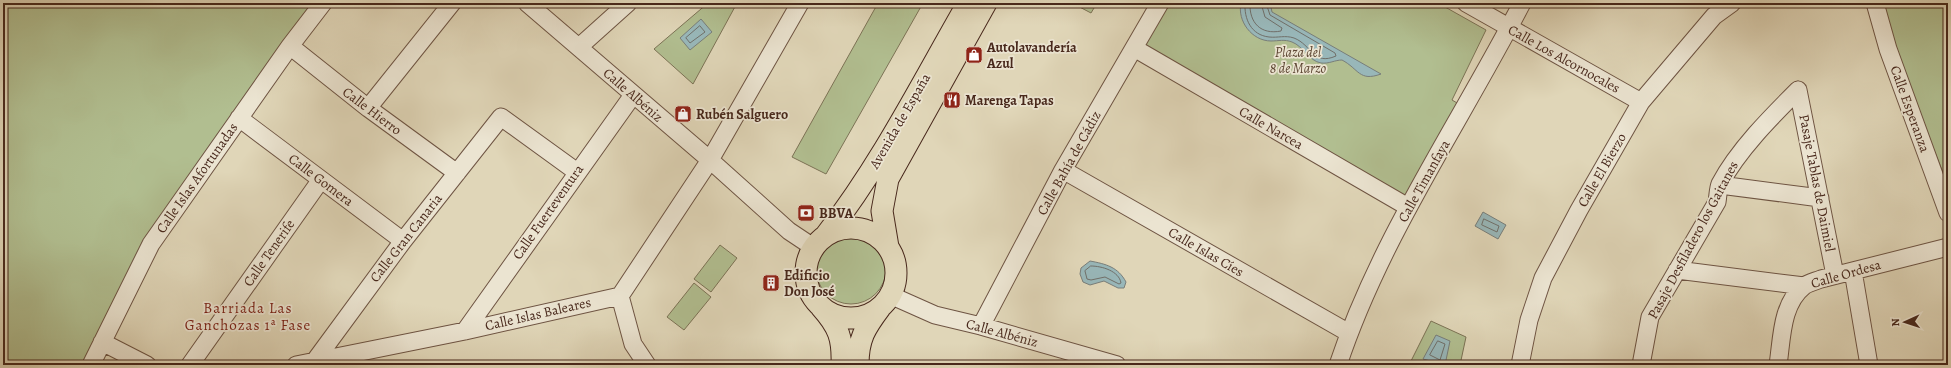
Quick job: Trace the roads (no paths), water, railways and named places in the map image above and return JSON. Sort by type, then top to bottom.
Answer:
[{"type":"main road","name":"Avenida de España","points":[[819,241],[851,203],[872,171],[968,3]]},
{"type":"main road","name":"Avenida de España","points":[[888,247],[882,211],[888,179],[986,3]]},
{"type":"main road","points":[[842,365],[842,345],[834,322],[812,297],[806,278],[808,259],[819,241],[838,229],[852,227],[872,233],[888,247],[896,270],[894,283],[886,300],[868,324],[858,347],[858,365]]},
{"type":"main road","points":[[821,307],[832,314],[852,318],[871,313],[886,300]]},
{"type":"street","name":"Calle Islas Afortunadas","points":[[91,365],[151,244],[290,46],[323,3]]},
{"type":"street","points":[[368,108],[452,3]]},
{"type":"street","name":"Calle Albéniz","points":[[527,3],[710,160],[789,231],[819,241]]},
{"type":"street","points":[[579,47],[628,3]]},
{"type":"street","points":[[647,365],[633,344],[620,296],[710,160],[800,3]]},
{"type":"street","name":"Calle Bahía de Cádiz","points":[[981,326],[1064,170],[1160,3]]},
{"type":"street","name":"Calle Los Alcornocales","points":[[1466,3],[1641,102]]},
{"type":"street","name":"Calle Timanfaya","points":[[1338,365],[1349,333],[1408,207],[1522,3]]},
{"type":"street","name":"Calle El Bierzo","points":[[1520,365],[1529,320],[1543,278],[1579,210],[1641,102],[1713,10],[1732,3]]},
{"type":"street","name":"Calle Esperanza","points":[[1875,3],[1888,50],[1948,213]]},
{"type":"street","name":"Calle Hierro","points":[[290,46],[368,108],[457,173]]},
{"type":"street","name":"Calle Narcea","points":[[1134,48],[1408,207]]},
{"type":"street","name":"Pasaje Desfiladero los Gaitanes","points":[[1641,365],[1650,317],[1716,202],[1720,185],[1737,158],[1780,108],[1798,90]]},
{"type":"street","name":"Pasaje Tablas de Daimiel","points":[[1798,90],[1835,275]]},
{"type":"street","name":"Calle Fuerteventura","points":[[465,331],[633,95]]},
{"type":"street","name":"Calle Gran Canaria","points":[[314,363],[403,241],[501,117],[577,172]]},
{"type":"street","name":"Calle Gomera","points":[[239,118],[320,181],[403,241]]},
{"type":"street","name":"Calle Islas Cíes","points":[[1064,170],[1349,333]]},
{"type":"street","name":"Calle Tenerife","points":[[190,365],[320,181]]},
{"type":"street","points":[[1720,185],[1820,198]]},
{"type":"street","name":"Calle Ordesa","points":[[1778,365],[1786,317],[1791,301],[1804,286],[1835,275],[1948,247]]},
{"type":"street","points":[[1677,270],[1804,286]]},
{"type":"street","points":[[1853,271],[1869,365]]},
{"type":"street","name":"Calle Islas Baleares","points":[[296,365],[314,363],[465,331],[620,296]]},
{"type":"street","name":"Calle Albéniz","points":[[886,300],[935,316],[981,326],[1117,365]]},
{"type":"street","points":[[102,342],[147,365]]},
{"type":"water","points":[[1241,3],[1270,3],[1272,12],[1381,74],[1374,76],[1363,75],[1342,60],[1327,63],[1317,62],[1292,42],[1284,40],[1271,41],[1258,38],[1247,29],[1241,17]]},
{"type":"water","points":[[701,19],[712,32],[690,50],[680,38]]},
{"type":"water","points":[[1483,212],[1506,225],[1498,239],[1475,226]]},
{"type":"water","points":[[1090,261],[1111,267],[1119,273],[1126,282],[1124,288],[1118,288],[1104,281],[1090,285],[1083,282],[1080,274],[1081,268]]},
{"type":"water","points":[[1436,335],[1450,341],[1445,365],[1423,359]]},
{"type":"place","name":"Autolavandería Azul","points":[[974,55]]},
{"type":"place","name":"Marenga Tapas","points":[[952,100]]},
{"type":"place","name":"Rubén Salguero","points":[[683,114]]},
{"type":"place","name":"BBVA","points":[[806,213]]},
{"type":"place","name":"Edificio Don José","points":[[771,283]]},
{"type":"district","name":"Barriada Las Ganchozas 1ª Fase","points":[[248,316]]},
{"type":"park label","name":"Plaza del 8 de Marzo","points":[[1298,60]]}]
